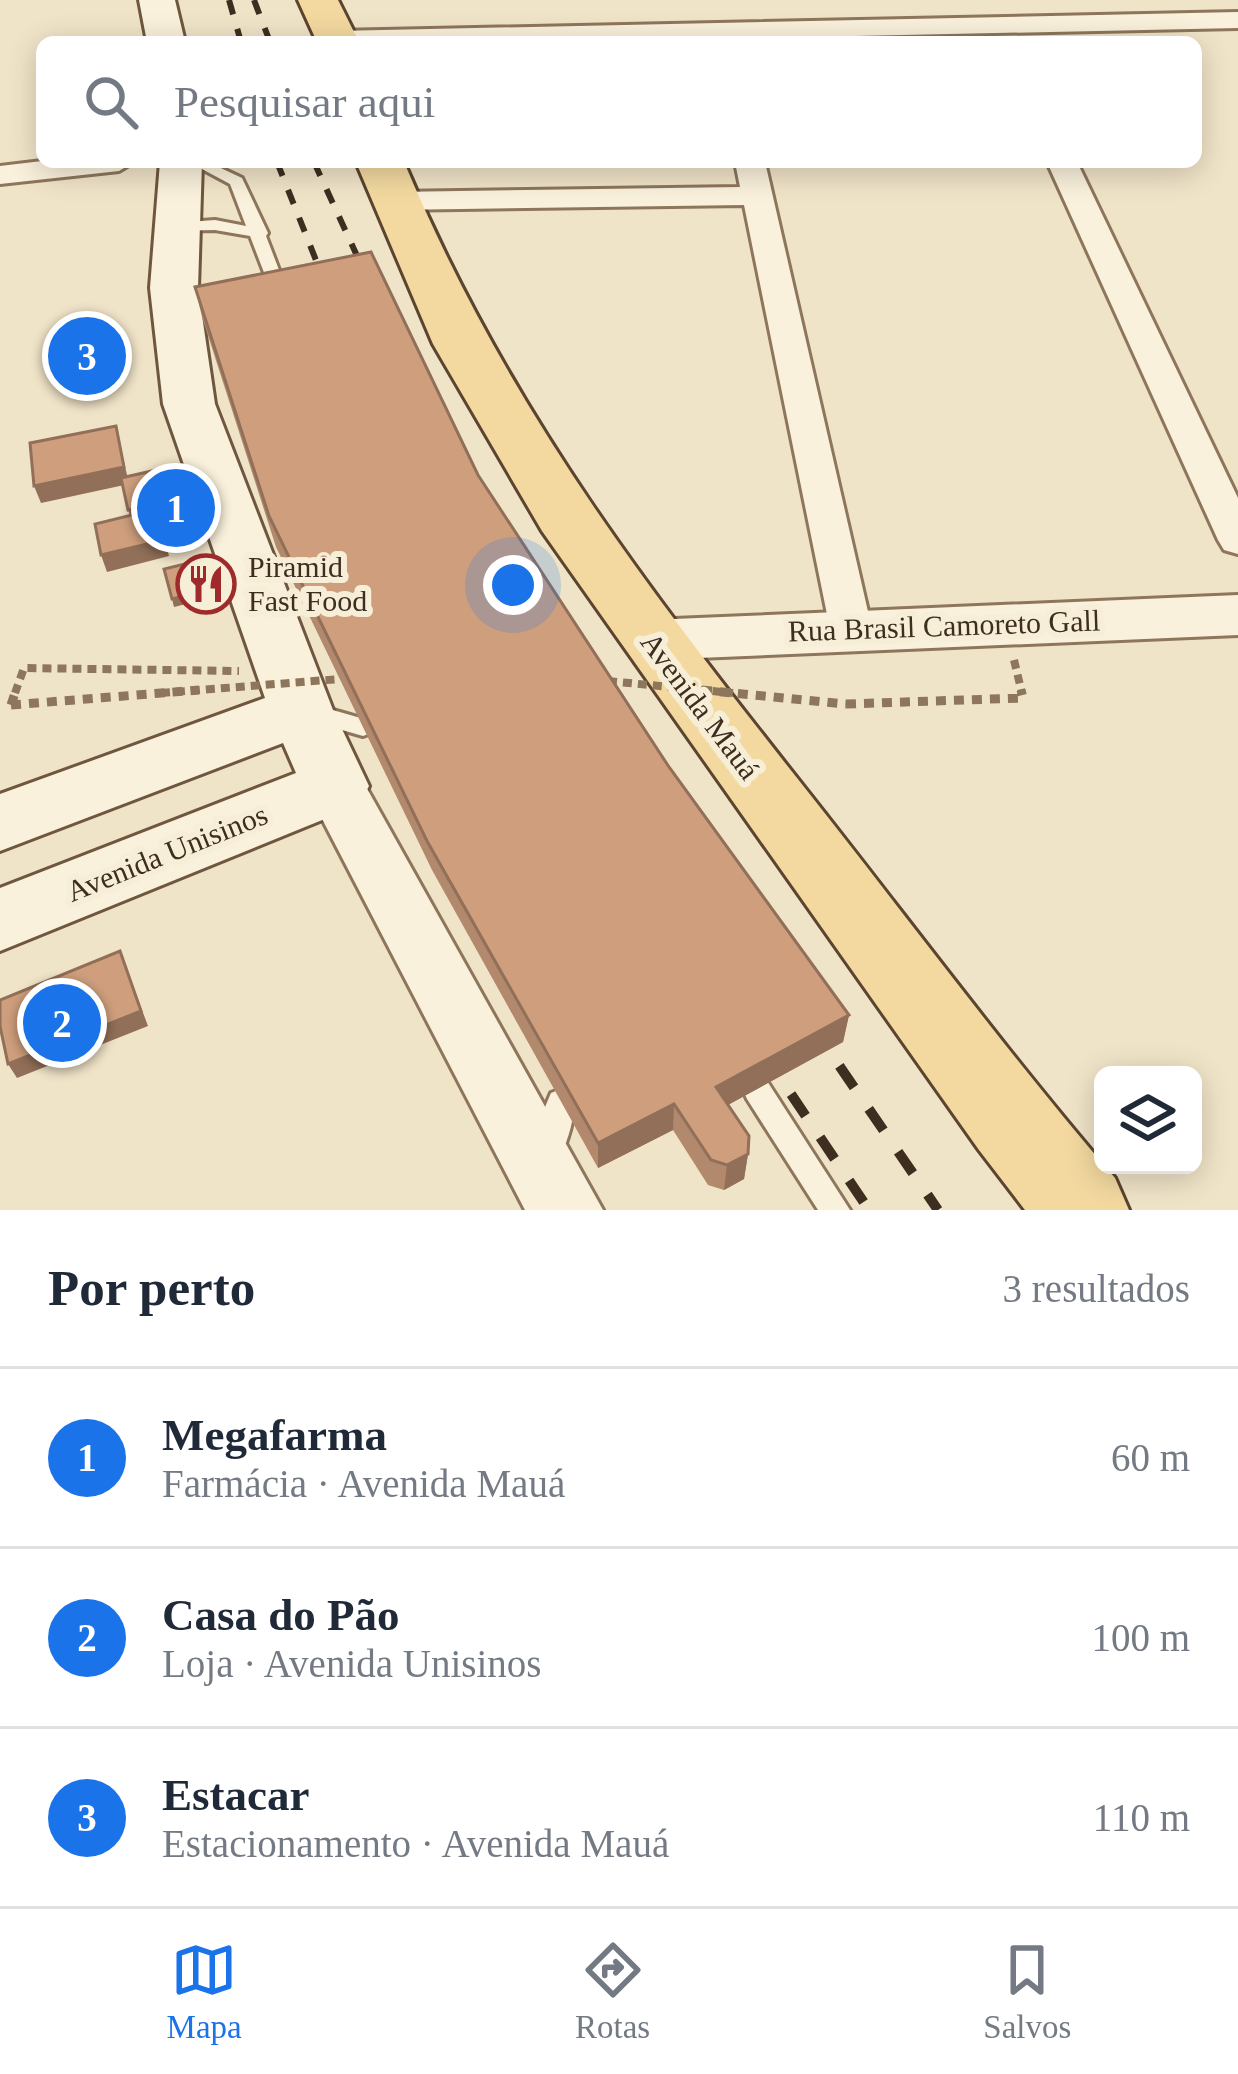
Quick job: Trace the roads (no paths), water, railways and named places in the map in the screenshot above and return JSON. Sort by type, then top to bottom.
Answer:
[{"type":"main road","points":[[158,0],[165,36]]},
{"type":"main road","points":[[318,0],[336,36]]},
{"type":"main road","points":[[181,168],[173,228],[189,404],[299,663],[349,756]]},
{"type":"main road","name":"Avenida Mauá","points":[[387,182],[621,659],[1083,1210]]},
{"type":"main road","points":[[0,824],[299,663]]},
{"type":"main road","name":"Avenida Unisinos","points":[[0,920],[349,756]]},
{"type":"street","points":[[718,0],[725,36]]},
{"type":"street","points":[[743,36],[996,22],[1238,20]]},
{"type":"street","points":[[0,175],[64,168]]},
{"type":"street","points":[[1065,168],[1238,540]]},
{"type":"street","points":[[387,182],[753,179],[851,629]]},
{"type":"street","name":"Rua Brasil Camoreto Gall","points":[[621,659],[851,629],[1238,615]]},
{"type":"street","points":[[349,756],[554,1192]]},
{"type":"lane","points":[[209,168],[237,181],[283,300]]},
{"type":"lane","points":[[173,228],[215,225],[260,233]]},
{"type":"lane","points":[[250,291],[268,256]]},
{"type":"lane","points":[[757,1090],[836,1210]]},
{"type":"lane","points":[[554,1192],[561,1102]]},
{"type":"railway","points":[[229,0],[239,36]]},
{"type":"railway","points":[[254,0],[268,36]]},
{"type":"railway","points":[[279,168],[329,293]]},
{"type":"railway","points":[[317,168],[369,282]]},
{"type":"railway","points":[[810,1023],[938,1210]]},
{"type":"railway","points":[[762,1051],[869,1210]]},
{"type":"place","name":"Estacar","points":[[87,356]]},
{"type":"place","name":"Megafarma","points":[[176,508]]},
{"type":"place","name":"Piramid Fast Food","points":[[206,584]]},
{"type":"place","name":"Casa do Pão","points":[[62,1023]]}]
